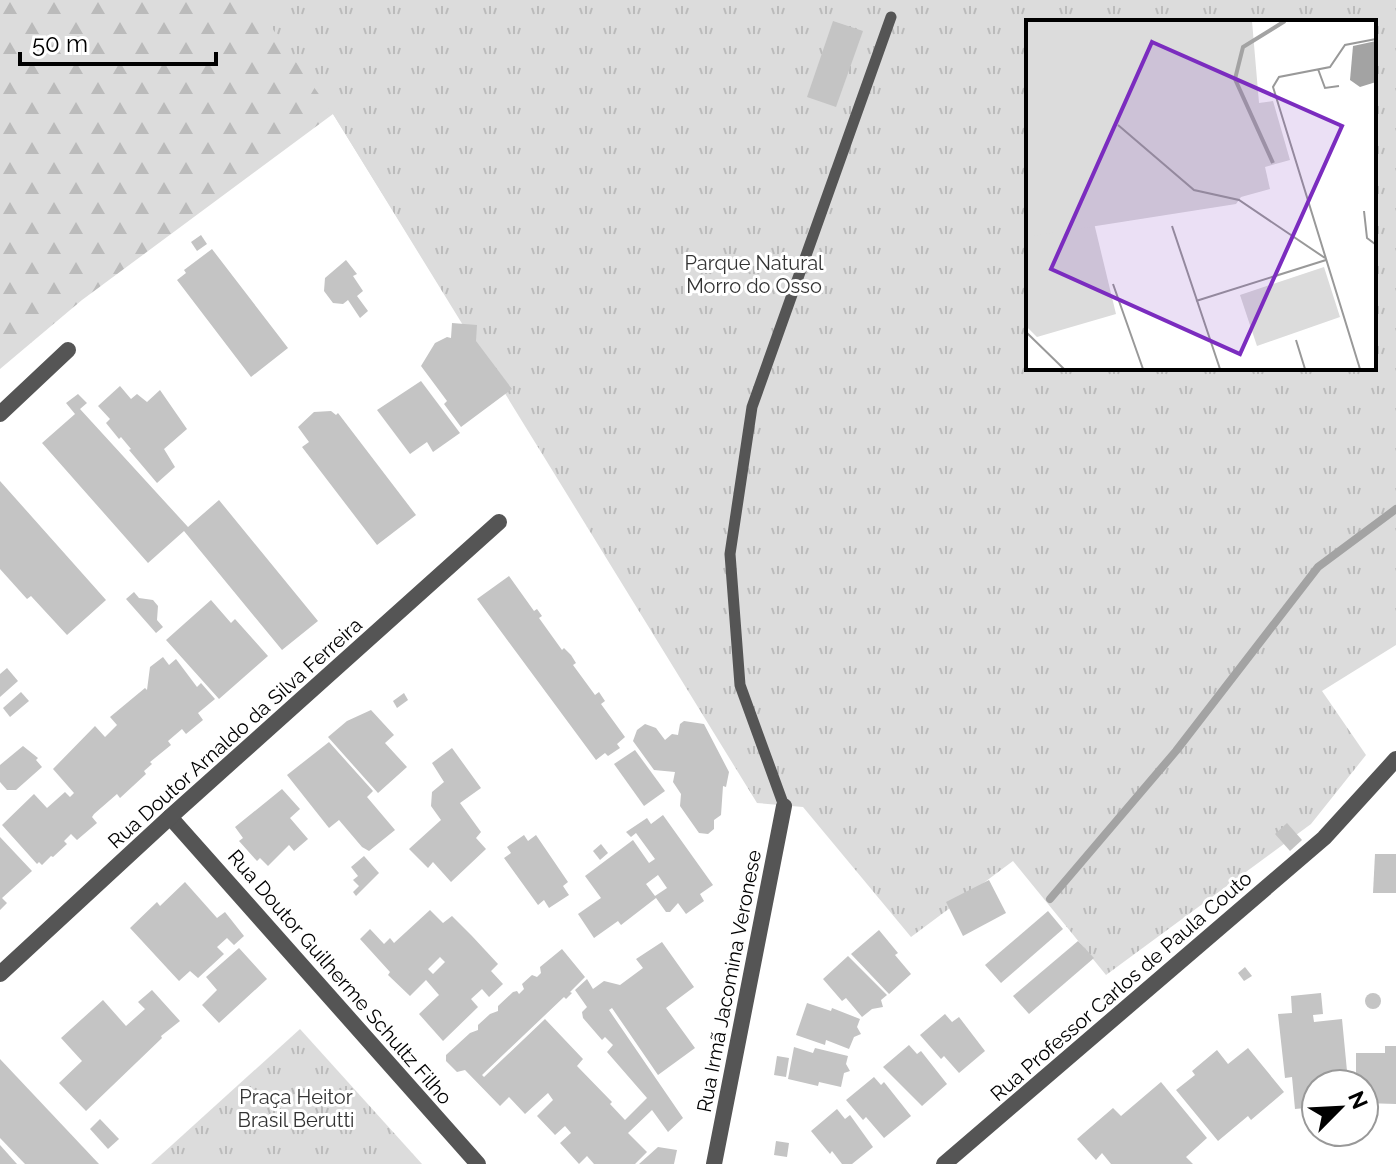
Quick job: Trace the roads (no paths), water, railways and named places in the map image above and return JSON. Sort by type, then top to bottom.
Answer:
[{"type":"street","points":[[0,414],[68,350]]},
{"type":"street","name":"Rua Doutor Arnaldo da Silva Ferreira","points":[[0,974],[499,522]]},
{"type":"street","name":"Rua Professor Carlos de Paula Couto","points":[[944,1164],[1324,838],[1396,759]]},
{"type":"street","name":"Rua Irmã Jacomina Veronese","points":[[714,1164],[784,806]]},
{"type":"street","name":"Rua Doutor Guilherme Schultz Filho","points":[[170,817],[478,1164]]},
{"type":"lane","points":[[784,806],[740,685],[730,554],[752,407],[891,17]]},
{"type":"waterway","points":[[1050,899],[1176,751],[1318,567],[1396,509]]},
{"type":"park label","name":"Parque Natural Morro do Osso","points":[[754,274]]},
{"type":"park label","name":"Praça Heitor Brasil Berutti","points":[[296,1108]]}]
